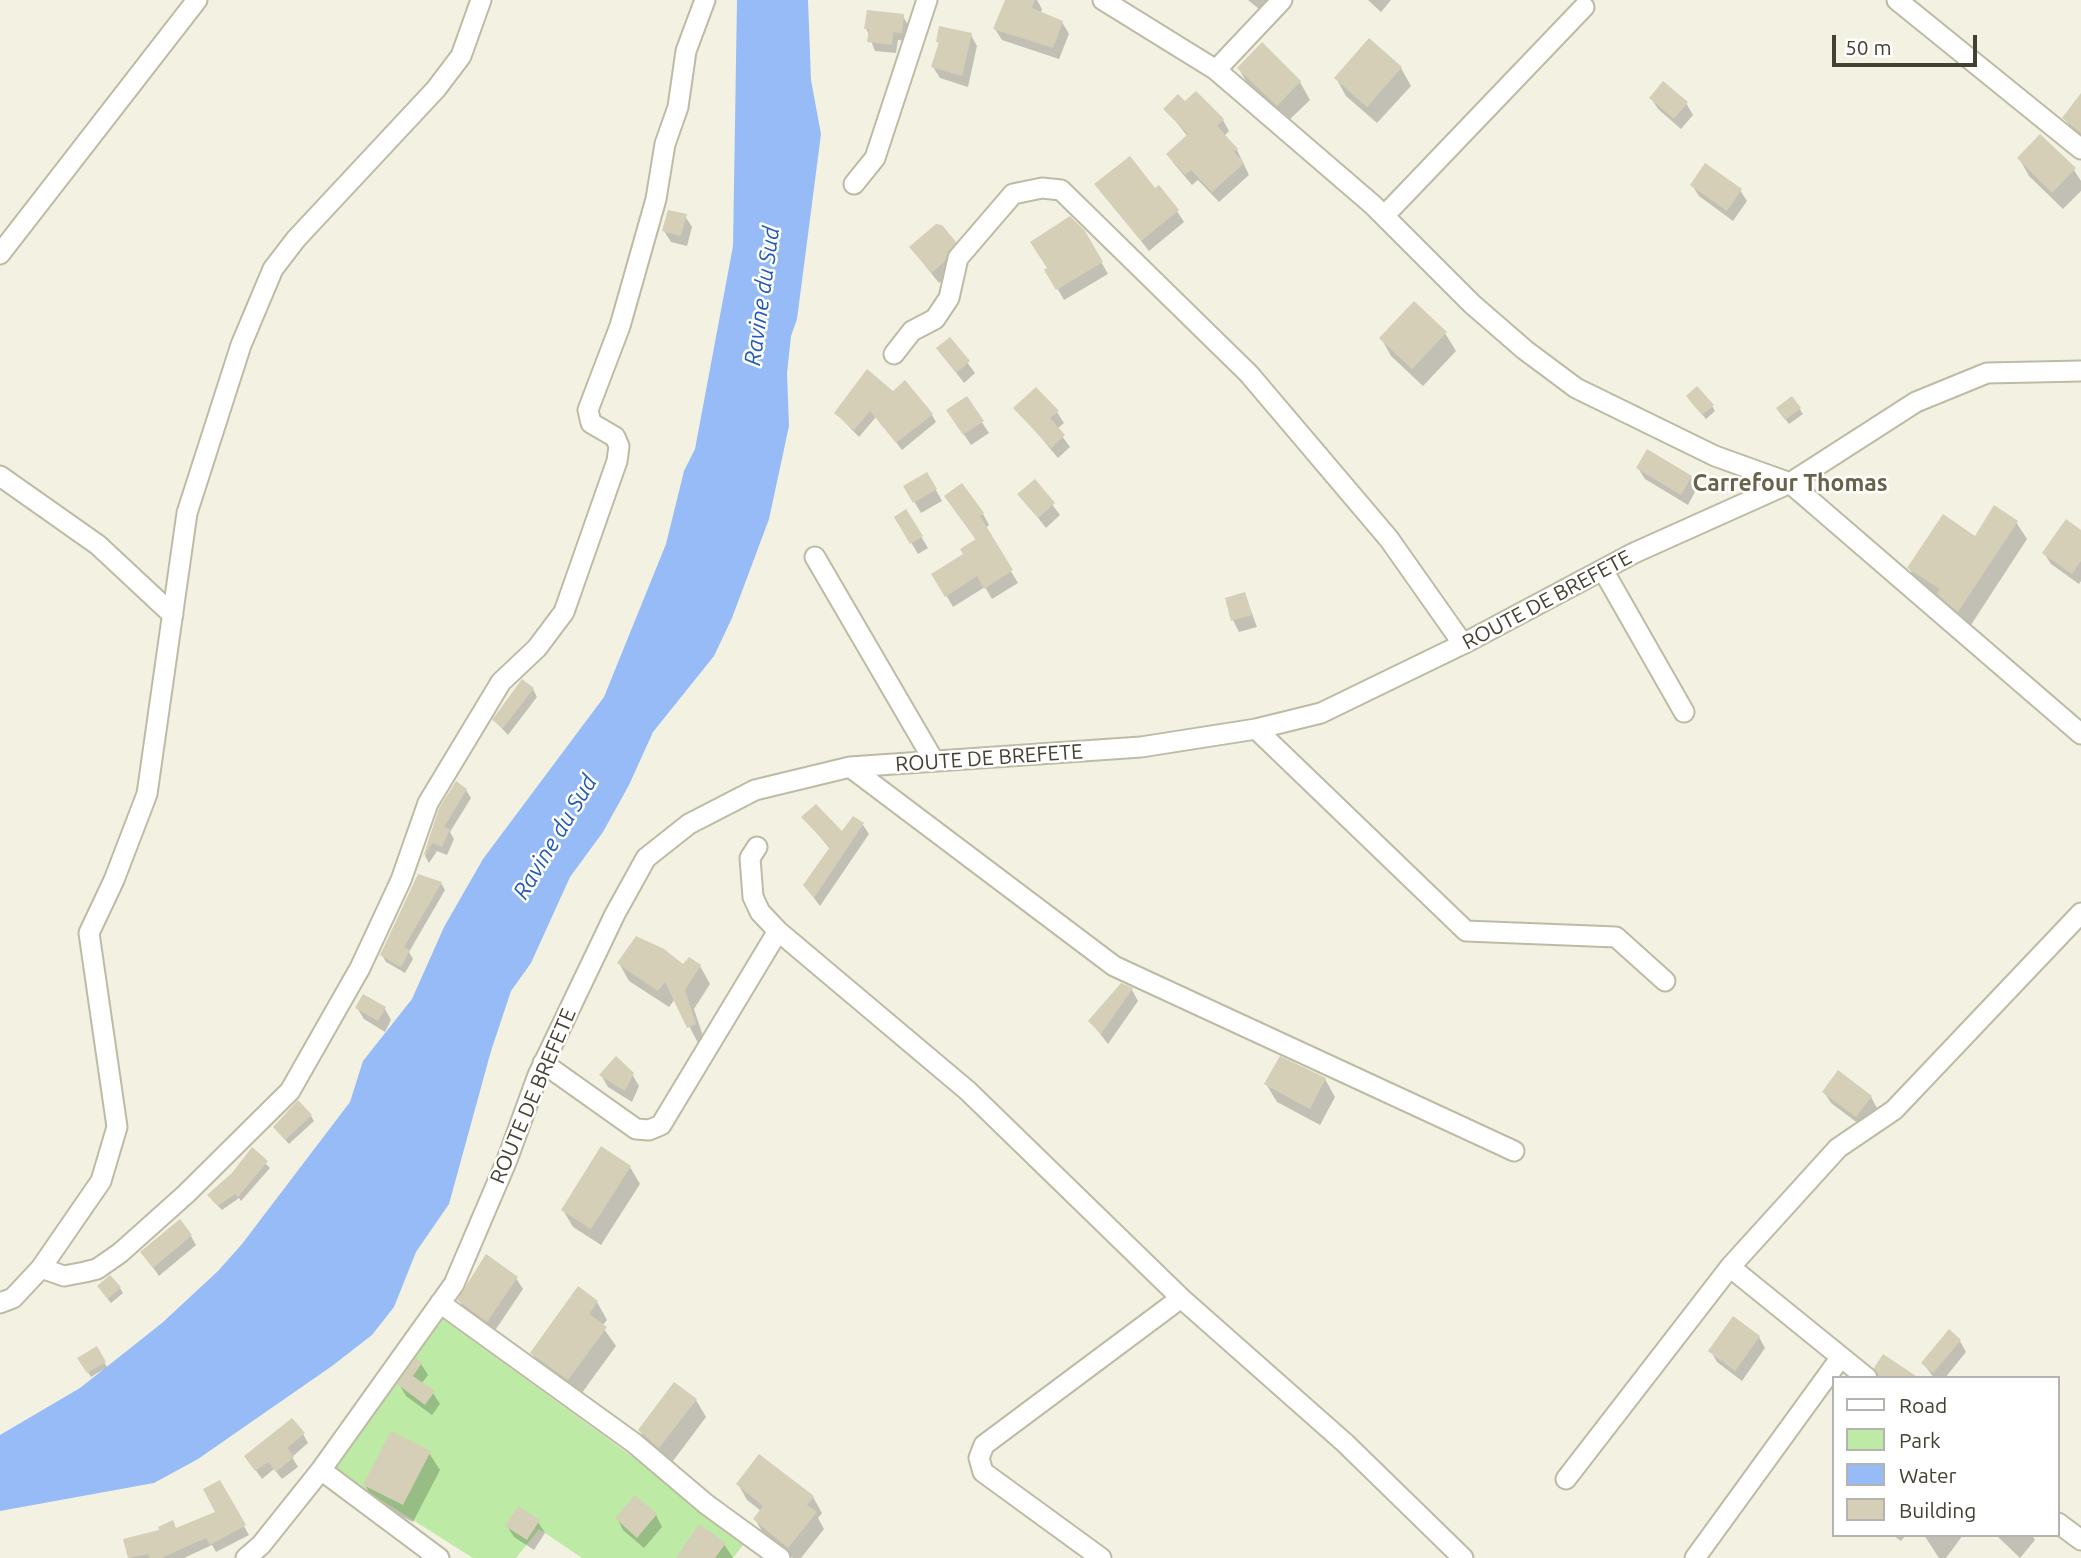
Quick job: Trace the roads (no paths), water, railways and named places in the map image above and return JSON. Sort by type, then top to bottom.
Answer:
[{"type":"street","points":[[0,254],[197,0]]},
{"type":"street","points":[[0,1303],[13,1298],[41,1268],[101,1181],[117,1126],[89,933],[114,880],[147,794],[187,513],[241,345],[273,269],[296,239],[436,89],[461,56],[481,0]]},
{"type":"street","points":[[41,1268],[64,1276],[97,1269],[120,1254],[290,1091],[360,968],[401,880],[428,803],[501,682],[537,648],[564,612],[617,461],[619,446],[615,437],[591,423],[588,410],[593,388],[620,326],[656,199],[665,144],[678,107],[687,51],[705,0]]},
{"type":"street","points":[[854,184],[874,158],[927,0]]},
{"type":"street","points":[[1103,0],[1216,70],[1384,216],[1472,304],[1525,350],[1576,388],[1715,456],[1790,483],[2081,734]]},
{"type":"street","points":[[1216,70],[1282,0]]},
{"type":"street","points":[[1897,0],[2081,149]]},
{"type":"street","points":[[1384,216],[1584,7]]},
{"type":"street","points":[[894,354],[912,331],[935,318],[949,298],[958,258],[1013,194],[1042,188],[1061,190],[1107,232],[1249,374],[1389,539],[1463,644]]},
{"type":"street","name":"ROUTE DE BREFETE","points":[[246,1558],[261,1545],[321,1470],[454,1284],[502,1173],[543,1063],[615,914],[646,858],[688,824],[755,790],[850,767],[1141,747],[1256,729],[1321,713],[1463,644],[1603,570],[1790,483],[1916,402],[1987,373],[2081,371]]},
{"type":"street","points":[[0,476],[98,545],[173,615]]},
{"type":"street","points":[[815,557],[934,761]]},
{"type":"street","points":[[1603,570],[1684,712]]},
{"type":"street","points":[[1256,729],[1466,930],[1616,937],[1665,981]]},
{"type":"street","points":[[850,767],[1114,966],[1514,1151]]},
{"type":"street","points":[[757,847],[750,858],[753,897],[760,912],[778,931],[968,1091],[1181,1298],[1345,1443],[1463,1558]]},
{"type":"street","points":[[1566,1479],[1730,1266],[1838,1148],[1894,1110],[2081,914]]},
{"type":"street","points":[[543,1063],[636,1129],[649,1130],[661,1125],[778,931]]},
{"type":"street","points":[[1730,1266],[1865,1376]]},
{"type":"street","points":[[1101,1558],[983,1472],[979,1458],[984,1445],[1181,1298]]},
{"type":"street","points":[[440,1303],[634,1443],[706,1504],[780,1558]]},
{"type":"street","points":[[1695,1558],[1841,1357]]},
{"type":"street","points":[[321,1470],[439,1558]]},
{"type":"street","points":[[2060,1524],[2081,1540]]},
{"type":"water","name":"Ravine du Sud","points":[[737,0],[808,0],[811,80],[821,134],[797,319],[791,336],[787,373],[789,426],[769,519],[732,618],[714,656],[653,732],[629,785],[603,832],[570,877],[531,963],[511,991],[491,1051],[449,1204],[416,1252],[394,1307],[372,1335],[198,1459],[154,1483],[0,1511],[0,1435],[80,1388],[162,1323],[218,1271],[242,1244],[350,1102],[363,1061],[412,999],[444,927],[483,859],[604,697],[666,544],[684,471],[695,449],[733,246]]},
{"type":"district","name":"Carrefour Thomas","points":[[1790,483]]}]
